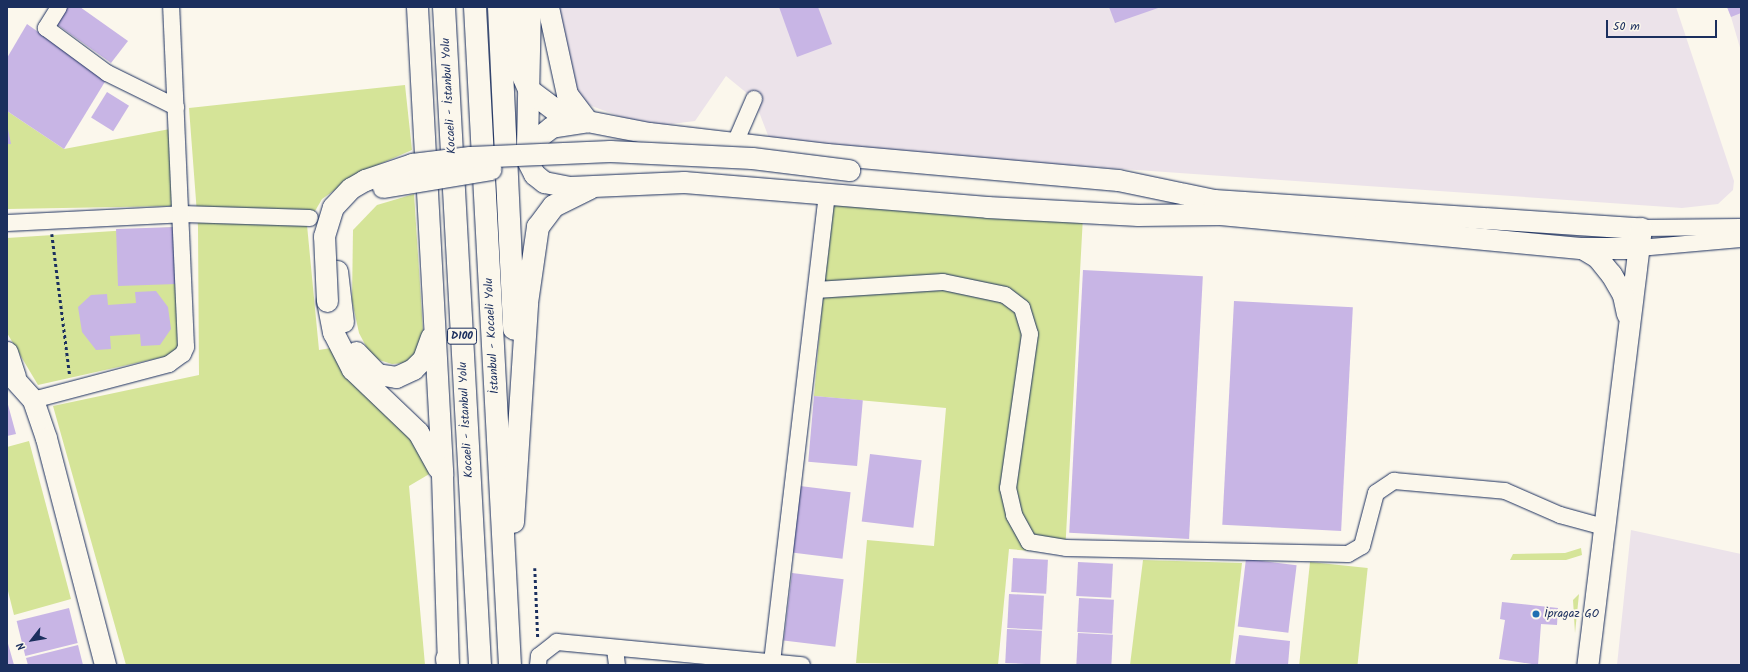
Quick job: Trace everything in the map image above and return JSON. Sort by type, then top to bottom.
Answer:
[{"type":"highway","name":"Kocaeli - İstanbul Yolu","points":[[444,7],[480,665]]},
{"type":"highway","name":"İstanbul - Kocaeli Yolu","points":[[475,7],[510,665]]},
{"type":"highway","points":[[499,7],[518,422]]},
{"type":"highway","points":[[512,7],[520,69],[530,91],[555,110],[587,121]]},
{"type":"highway","points":[[505,576],[516,485],[518,422],[527,303],[538,227],[554,206],[590,188]]},
{"type":"main road","points":[[417,7],[432,333],[442,475],[448,663]]},
{"type":"main road","points":[[530,7],[530,91],[527,153],[534,174],[544,182],[590,188],[640,182],[684,182],[827,194],[1083,212],[1217,207],[1582,248],[1640,238]]},
{"type":"main road","points":[[548,7],[567,94],[587,121]]},
{"type":"main road","points":[[527,153],[551,127],[587,121],[649,133],[735,143],[1118,180],[1217,207]]},
{"type":"main road","points":[[442,475],[418,432],[368,387],[348,363],[333,332],[327,301],[324,236],[333,207],[351,188],[365,180],[412,164],[470,157],[626,151],[752,158],[850,176]]},
{"type":"main road","points":[[432,333],[428,350],[413,369],[396,378],[377,374],[355,352],[348,337],[337,271],[336,244],[346,212],[370,192],[405,180],[487,170],[608,165],[681,166],[850,176],[1217,207],[1640,238]]},
{"type":"main road","points":[[1588,665],[1640,238]]},
{"type":"main road","points":[[1582,248],[1597,256],[1611,274],[1623,295],[1629,322]]},
{"type":"main road","points":[[7,352],[11,374],[32,400],[48,444],[105,665]]},
{"type":"street","points":[[59,7],[46,28],[107,73],[176,107]]},
{"type":"street","points":[[32,400],[71,388],[169,364],[183,354],[186,347],[182,214],[171,7]]},
{"type":"street","points":[[735,143],[754,99]]},
{"type":"street","points":[[772,662],[827,194]]},
{"type":"street","points":[[7,222],[182,214],[310,218]]},
{"type":"street","points":[[1640,238],[1741,227]]},
{"type":"street","points":[[1640,238],[1741,239]]},
{"type":"street","points":[[816,290],[943,282],[1005,295],[1022,308],[1030,334],[1008,488],[1014,515],[1029,542],[1066,548],[1348,554],[1362,546],[1376,493],[1394,481],[1504,491],[1560,515],[1604,527]]},
{"type":"street","points":[[538,661],[557,642],[615,649],[802,665]]},
{"type":"street","points":[[615,649],[617,665]]},
{"type":"path","points":[[50,220],[71,388]]},
{"type":"path","points":[[535,568],[538,661]]},
{"type":"shaded area","points":[[558,7],[1676,7],[1734,181],[1733,190],[1718,204],[1682,208],[980,159],[769,138],[754,99],[726,76],[695,121],[648,127],[573,99]]},
{"type":"shaded area","points":[[1727,7],[1741,7],[1741,51],[1731,17]]},
{"type":"shaded area","points":[[1631,530],[1741,554],[1741,665],[1617,665]]},
{"type":"green space","points":[[405,85],[412,150],[359,173],[322,199],[307,225],[319,350],[331,348],[344,372],[423,452],[431,473],[409,486],[425,665],[126,665],[53,406],[199,375],[198,227],[189,108]]},
{"type":"green space","points":[[7,111],[64,149],[170,129],[174,206],[7,209]]},
{"type":"green space","points":[[832,193],[1083,216],[1065,554],[1009,549],[998,665],[856,663],[867,540],[934,546],[946,408],[814,396]]},
{"type":"green space","points":[[414,194],[424,346],[405,363],[392,364],[379,360],[368,350],[359,333],[352,301],[353,230],[377,205]]},
{"type":"green space","points":[[175,227],[178,346],[172,355],[38,385],[7,333],[7,238]]},
{"type":"green space","points":[[29,441],[71,599],[14,615],[7,587],[7,447]]},
{"type":"green space","points":[[1581,548],[1582,555],[1566,560],[1510,560],[1513,554],[1565,553]]},
{"type":"green space","points":[[1143,560],[1242,563],[1230,665],[1130,665]]},
{"type":"green space","points":[[1310,562],[1368,568],[1357,665],[1299,665]]},
{"type":"green space","points":[[1579,594],[1575,633],[1573,600]]},
{"type":"building","points":[[66,7],[80,7],[128,41],[111,63],[55,23]]},
{"type":"building","points":[[779,7],[818,7],[832,44],[797,57]]},
{"type":"building","points":[[1109,7],[1161,7],[1115,23]]},
{"type":"building","points":[[1727,7],[1741,7],[1741,13],[1731,17]]},
{"type":"building","points":[[27,24],[106,80],[64,149],[7,111],[7,58]]},
{"type":"building","points":[[107,92],[129,106],[113,131],[91,117]]},
{"type":"building","points":[[8,129],[11,144],[7,144]]},
{"type":"building","points":[[175,227],[177,284],[118,286],[116,229]]},
{"type":"building","points":[[1083,270],[1203,276],[1189,539],[1069,533]]},
{"type":"building","points":[[156,291],[168,307],[171,329],[160,345],[141,346],[140,334],[110,336],[111,349],[96,350],[82,332],[78,307],[91,295],[107,294],[108,305],[136,303],[135,292]]},
{"type":"building","points":[[1234,301],[1353,307],[1341,531],[1222,525]]},
{"type":"building","points":[[814,396],[863,400],[857,466],[808,462]]},
{"type":"building","points":[[7,401],[16,434],[7,436]]},
{"type":"building","points":[[870,454],[922,460],[913,528],[862,521]]},
{"type":"building","points":[[800,486],[851,492],[842,559],[792,553]]},
{"type":"building","points":[[1013,558],[1048,560],[1046,594],[1011,592]]},
{"type":"building","points":[[1246,559],[1297,565],[1288,633],[1238,626]]},
{"type":"building","points":[[1078,562],[1113,564],[1111,598],[1076,596]]},
{"type":"building","points":[[792,573],[844,579],[835,647],[784,640]]},
{"type":"building","points":[[1009,594],[1044,596],[1042,630],[1007,628]]},
{"type":"building","points":[[1079,598],[1114,600],[1112,634],[1077,632]]},
{"type":"building","points":[[1502,602],[1558,608],[1557,625],[1541,624],[1538,665],[1499,659],[1505,620],[1500,619]]},
{"type":"building","points":[[69,608],[78,643],[25,656],[17,621]]},
{"type":"building","points":[[1007,629],[1042,631],[1040,665],[1005,663]]},
{"type":"building","points":[[1078,633],[1113,635],[1111,665],[1076,665]]},
{"type":"building","points":[[1239,635],[1290,641],[1288,665],[1235,665]]},
{"type":"building","points":[[7,640],[14,665],[7,665]]},
{"type":"building","points":[[78,645],[83,665],[28,665],[26,658]]},
{"type":"place","name":"İpragaz GO","points":[[1536,614]]}]
